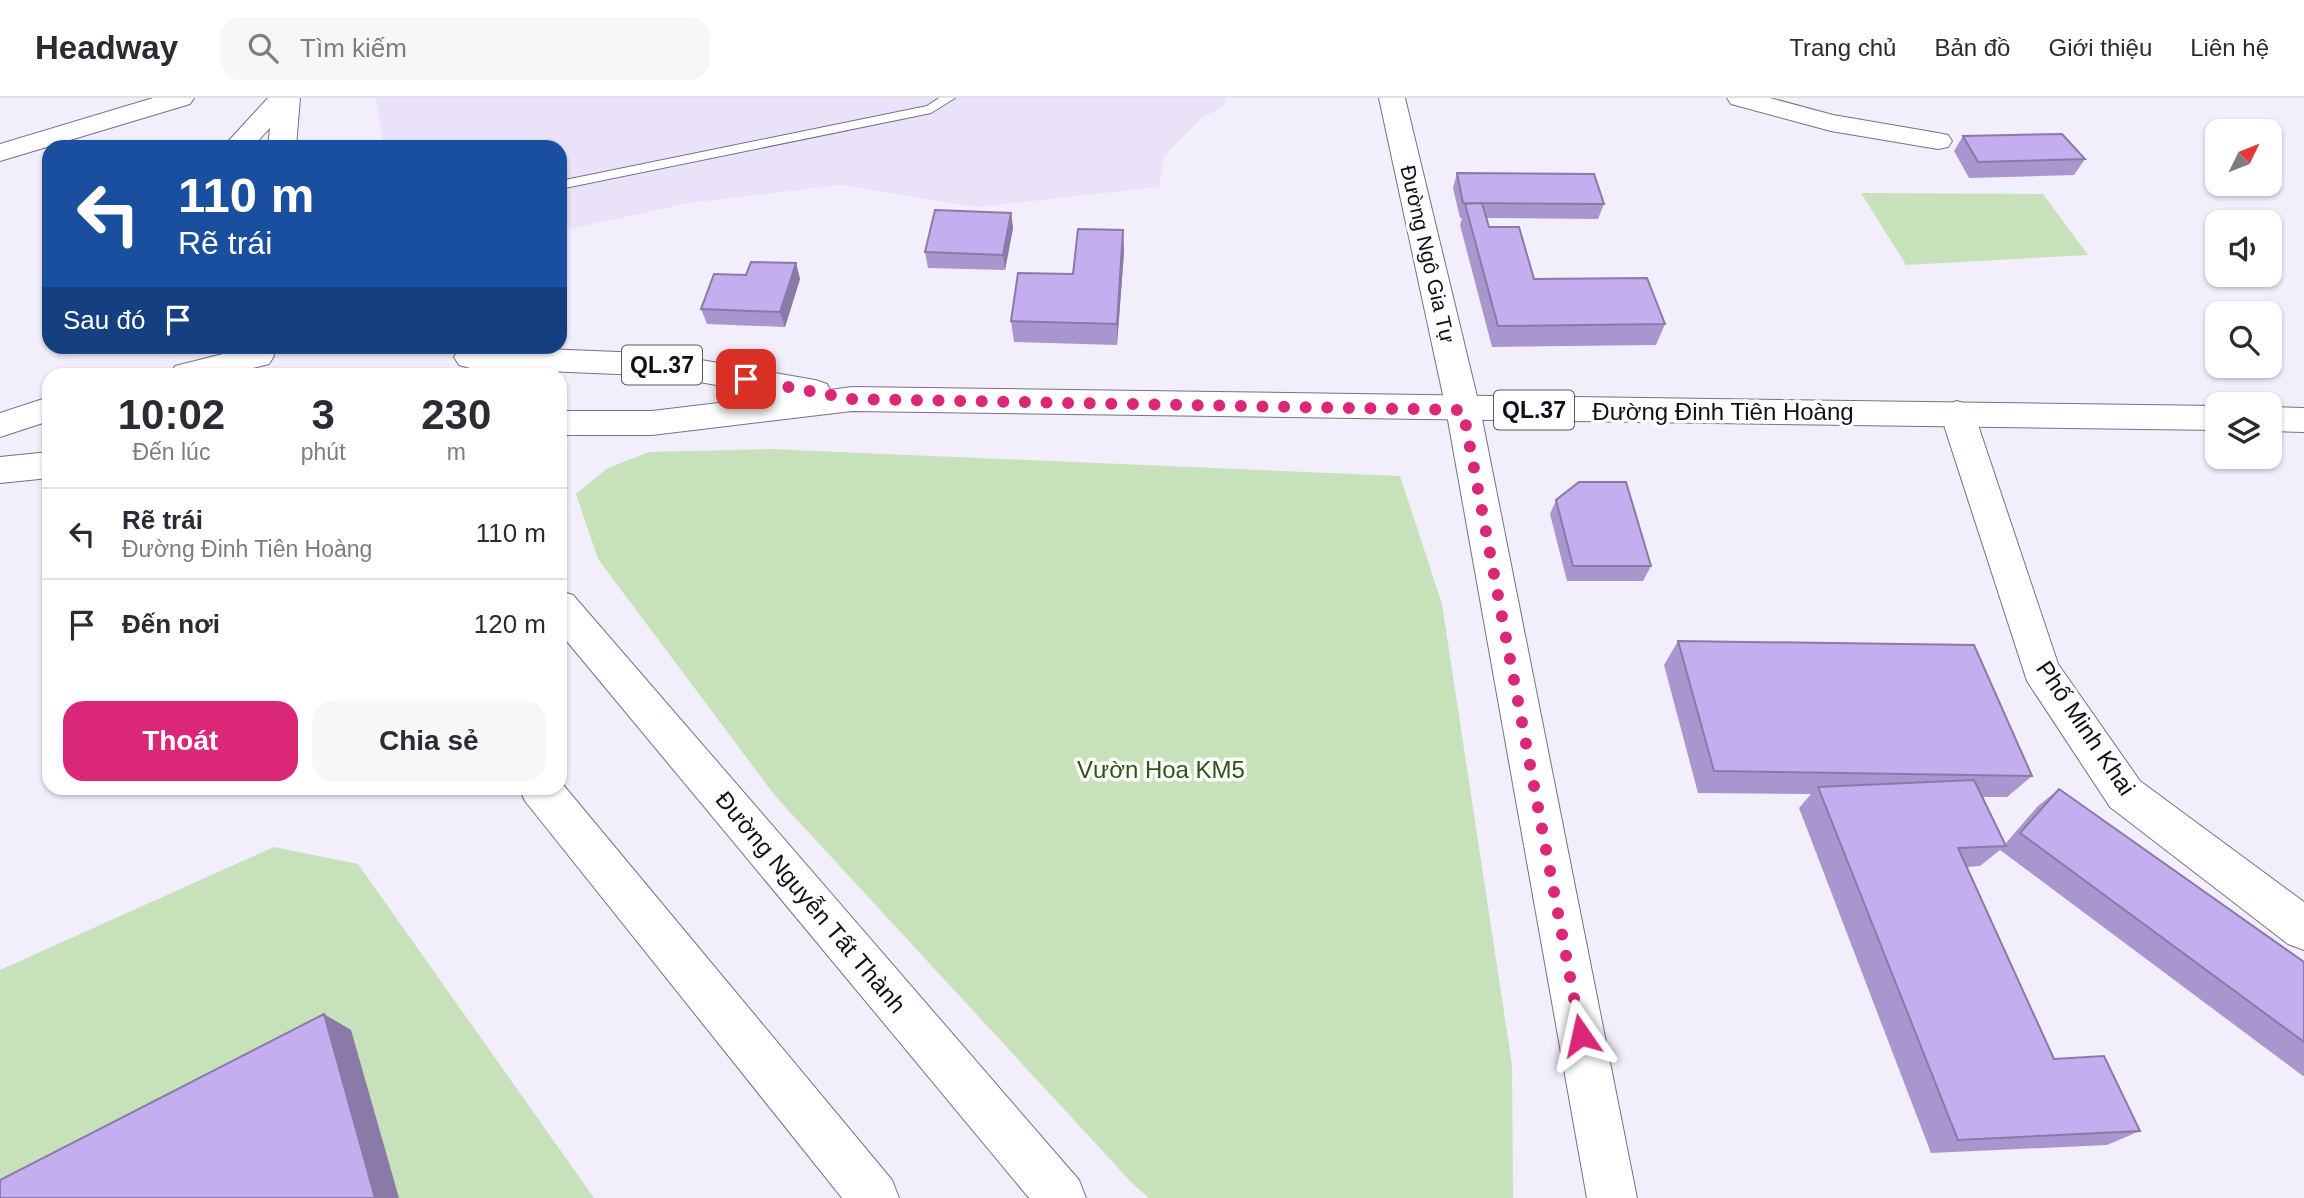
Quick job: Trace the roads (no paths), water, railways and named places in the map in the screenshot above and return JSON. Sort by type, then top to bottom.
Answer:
[{"type":"main road","points":[[0,152],[181,98]]},
{"type":"main road","points":[[244,140],[285,98]]},
{"type":"main road","points":[[282,140],[285,98]]},
{"type":"main road","name":"Đường Ngô Gia Tự","points":[[1392,98],[1463,410],[1612,1198]]},
{"type":"main road","points":[[1740,98],[1831,122],[1938,141]]},
{"type":"main road","points":[[210,368],[256,356]]},
{"type":"main road","name":"Đường Đinh Tiên Hoàng","points":[[469,359],[667,365],[852,399]]},
{"type":"main road","name":"Đường Đinh Tiên Hoàng","points":[[567,423],[652,423],[852,399],[1463,410],[1957,413],[2205,418]]},
{"type":"main road","points":[[0,425],[42,411]]},
{"type":"main road","name":"Phố Minh Khai","points":[[1957,413],[2041,670],[2125,794],[2304,929]]},
{"type":"main road","points":[[2282,419],[2304,420]]},
{"type":"main road","points":[[0,470],[42,466]]},
{"type":"main road","name":"Đường Nguyễn Tất Thành","points":[[567,614],[1061,1198]]},
{"type":"main road","points":[[546,795],[874,1198]]},
{"type":"lane","points":[[567,184],[931,108],[948,98]]},
{"type":"park label","name":"Vườn Hoa KM5","points":[[1161,769]]}]
